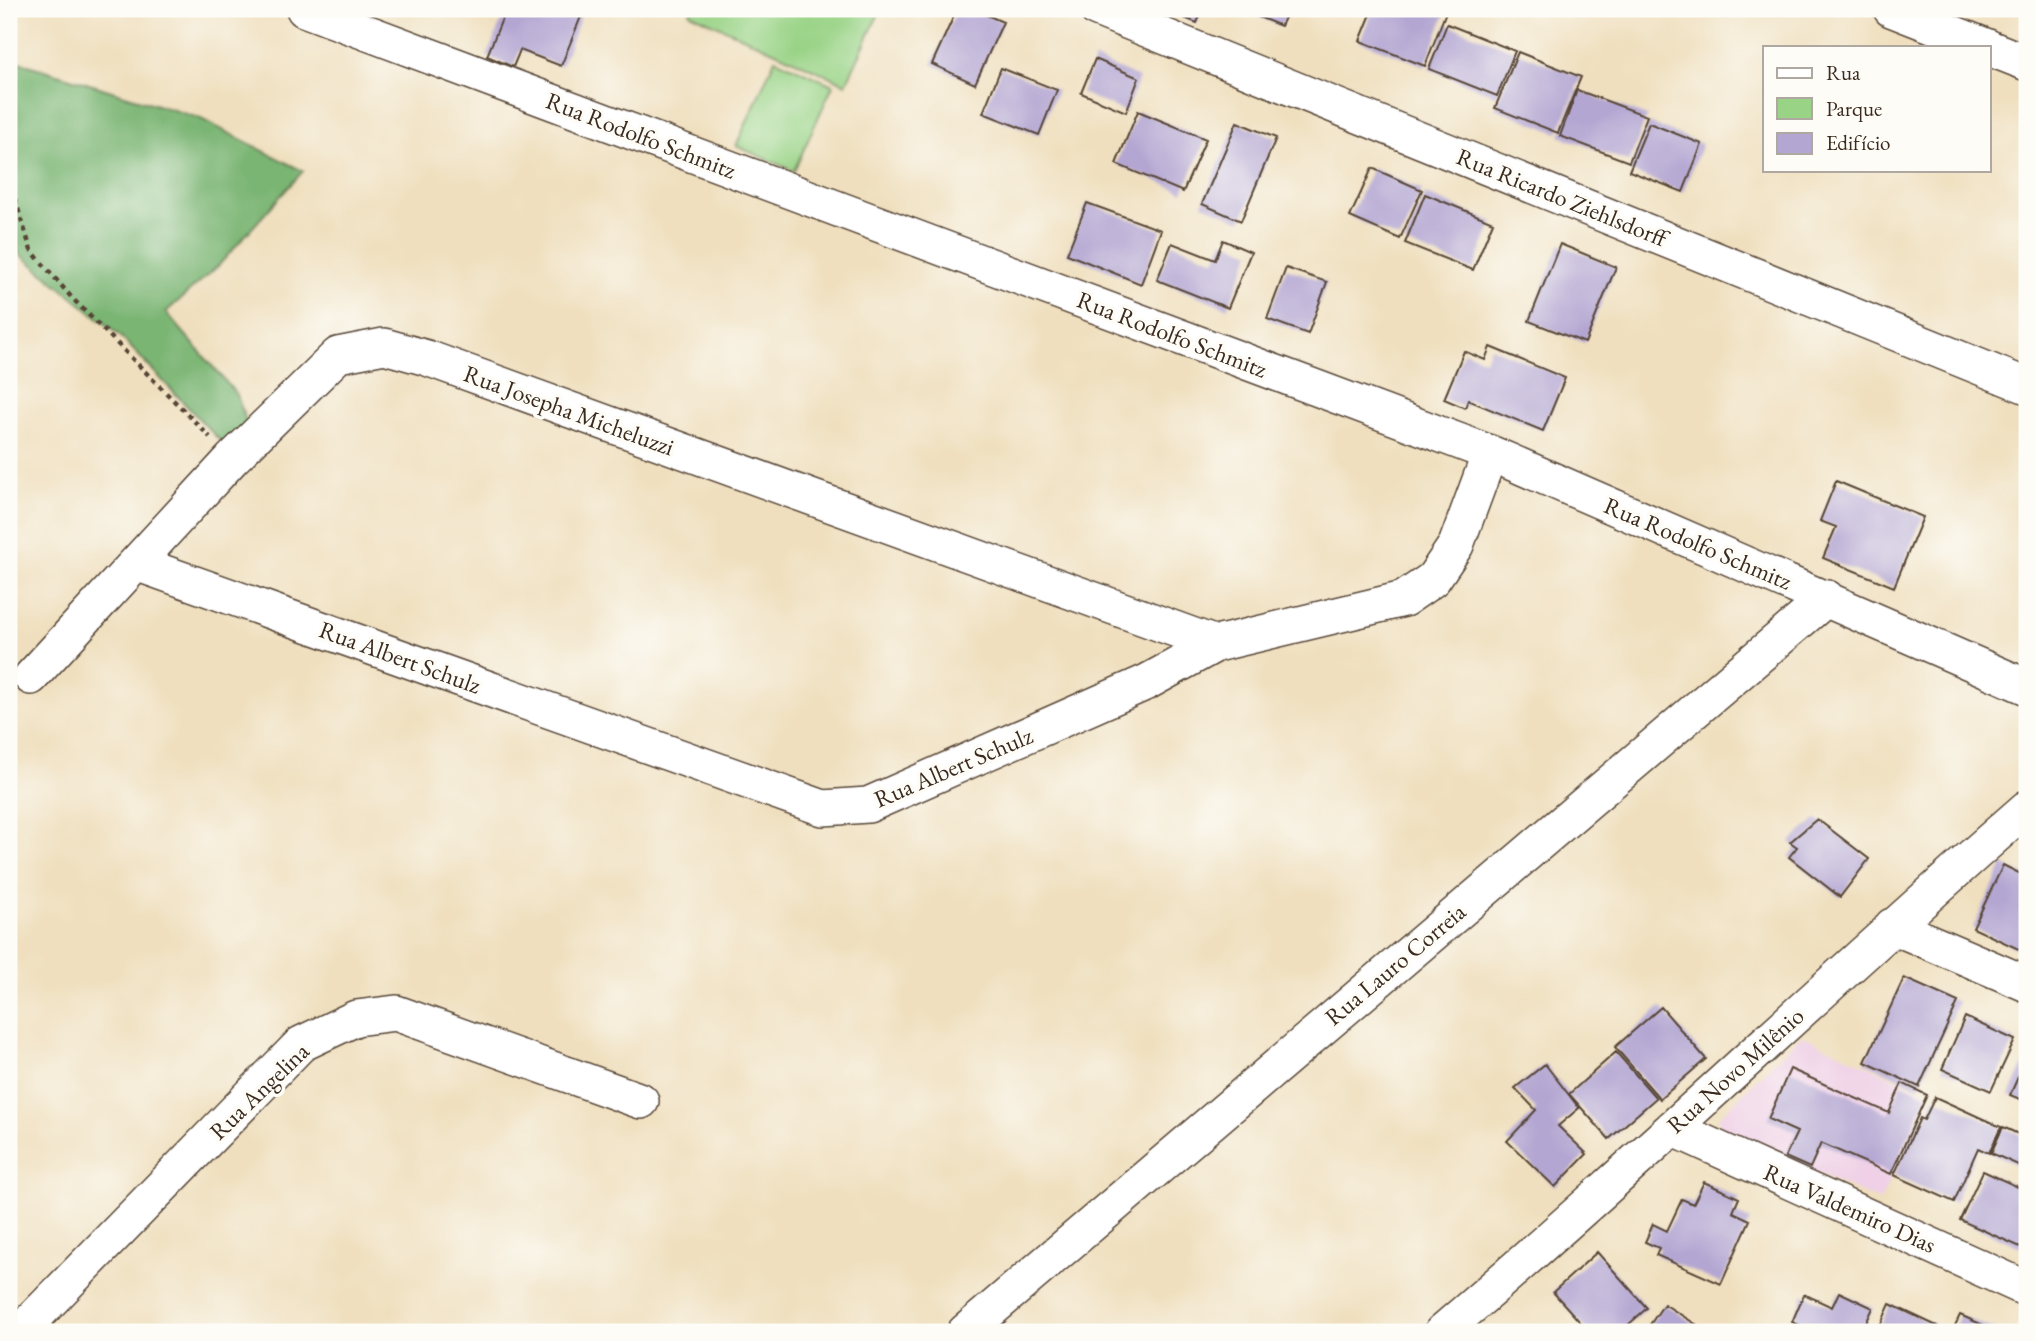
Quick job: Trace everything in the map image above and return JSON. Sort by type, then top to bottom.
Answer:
[{"type":"street","name":"Rua Rodolfo Schmitz","points":[[304,9],[1490,453],[2027,687]]},
{"type":"street","name":"Rua Ricardo Ziehlsdorff","points":[[1097,9],[2027,386]]},
{"type":"street","points":[[1891,9],[1985,46]]},
{"type":"street","points":[[1990,48],[2027,63]]},
{"type":"street","name":"Rua Josepha Micheluzzi","points":[[30,677],[232,459],[338,355],[384,346],[453,368],[1216,644]]},
{"type":"street","name":"Rua Albert Schulz","points":[[136,563],[823,808],[868,805],[1147,682],[1216,644],[1404,599],[1433,579],[1456,544],[1490,453]]},
{"type":"street","name":"Rua Lauro Correia","points":[[965,1332],[1827,598]]},
{"type":"street","name":"Rua Novo Milênio","points":[[1454,1330],[1892,926],[2027,808]]},
{"type":"street","points":[[1892,926],[2027,984]]},
{"type":"street","name":"Rua Angelina","points":[[20,1332],[301,1044],[356,1018],[396,1013],[641,1101]]},
{"type":"street","name":"Rua Valdemiro Dias","points":[[1672,1128],[2027,1289]]},
{"type":"path","points":[[9,180],[31,250],[72,298],[232,459]]},
{"type":"shaded area","points":[[1801,1035],[1929,1094],[1880,1201],[1721,1129],[1718,1118]]},
{"type":"green space","points":[[692,9],[881,9],[846,84],[690,13]]},
{"type":"green space","points":[[9,59],[199,118],[303,171],[219,265],[166,312],[237,395],[247,424],[226,447],[120,336],[9,245]]},
{"type":"green space","points":[[775,59],[833,85],[794,171],[736,146]]},
{"type":"building","points":[[506,9],[584,9],[561,66],[520,50],[513,67],[487,56]]},
{"type":"building","points":[[957,9],[973,9],[1003,22],[975,84],[932,64]]},
{"type":"building","points":[[1162,9],[1203,9],[1197,23]]},
{"type":"building","points":[[1239,9],[1289,9],[1281,26]]},
{"type":"building","points":[[1373,9],[1447,9],[1425,66],[1360,41]]},
{"type":"building","points":[[1447,24],[1515,51],[1497,96],[1429,69]]},
{"type":"building","points":[[1518,52],[1581,77],[1558,133],[1495,108]]},
{"type":"building","points":[[1095,59],[1139,78],[1126,112],[1081,93]]},
{"type":"building","points":[[1001,68],[1057,90],[1039,135],[983,113]]},
{"type":"building","points":[[1577,90],[1647,116],[1629,162],[1560,136]]},
{"type":"building","points":[[1138,111],[1206,139],[1183,192],[1116,164]]},
{"type":"building","points":[[1237,122],[1276,138],[1241,221],[1202,204]]},
{"type":"building","points":[[1649,123],[1702,144],[1683,192],[1629,171]]},
{"type":"building","points":[[1372,168],[1422,190],[1400,239],[1350,217]]},
{"type":"building","points":[[1425,194],[1493,222],[1473,270],[1405,243]]},
{"type":"building","points":[[1087,203],[1161,230],[1141,284],[1067,254]]},
{"type":"building","points":[[1223,240],[1251,252],[1228,308],[1157,280],[1172,243],[1215,260]]},
{"type":"building","points":[[1560,244],[1616,267],[1585,343],[1529,321]]},
{"type":"building","points":[[1286,268],[1327,282],[1308,334],[1267,319]]},
{"type":"building","points":[[1490,347],[1565,378],[1543,431],[1468,400],[1465,408],[1444,399],[1464,351],[1485,360]]},
{"type":"building","points":[[1836,481],[1923,517],[1894,587],[1823,558],[1836,527],[1820,521]]},
{"type":"building","points":[[1817,819],[1869,859],[1840,897],[1789,857],[1797,847],[1790,842]]},
{"type":"building","points":[[2003,865],[2027,877],[2027,953],[1973,928]]},
{"type":"building","points":[[1904,978],[1958,1002],[1919,1087],[1865,1062]]},
{"type":"building","points":[[1661,1007],[1706,1059],[1660,1099],[1615,1047]]},
{"type":"building","points":[[1965,1017],[2015,1040],[1991,1091],[1942,1069]]},
{"type":"building","points":[[1616,1052],[1656,1098],[1609,1139],[1569,1094]]},
{"type":"building","points":[[2027,1057],[2027,1102],[2010,1095]]},
{"type":"building","points":[[1545,1064],[1579,1108],[1558,1126],[1587,1154],[1555,1187],[1507,1141],[1536,1110],[1515,1088]]},
{"type":"building","points":[[1790,1069],[1889,1113],[1902,1083],[1927,1095],[1891,1174],[1821,1143],[1810,1168],[1785,1157],[1797,1132],[1768,1119]]},
{"type":"building","points":[[1935,1097],[2001,1127],[1989,1153],[1978,1148],[1954,1202],[1894,1175],[1920,1118],[1924,1120]]},
{"type":"building","points":[[2003,1127],[2027,1138],[2027,1169],[1991,1153]]},
{"type":"building","points":[[1983,1171],[2027,1191],[2027,1250],[1960,1220]]},
{"type":"building","points":[[1704,1182],[1739,1198],[1733,1212],[1750,1220],[1721,1284],[1656,1255],[1659,1248],[1645,1242],[1653,1224],[1667,1231],[1682,1199],[1693,1204]]},
{"type":"building","points":[[1597,1252],[1647,1308],[1628,1325],[1634,1332],[1589,1332],[1553,1292]]},
{"type":"building","points":[[1839,1292],[1873,1308],[1862,1332],[1815,1332],[1792,1322],[1804,1294],[1832,1307]]},
{"type":"building","points":[[1664,1304],[1708,1332],[1645,1332]]},
{"type":"building","points":[[1890,1304],[1937,1326],[1934,1332],[1877,1332]]},
{"type":"building","points":[[1960,1315],[1999,1332],[1952,1332]]}]
